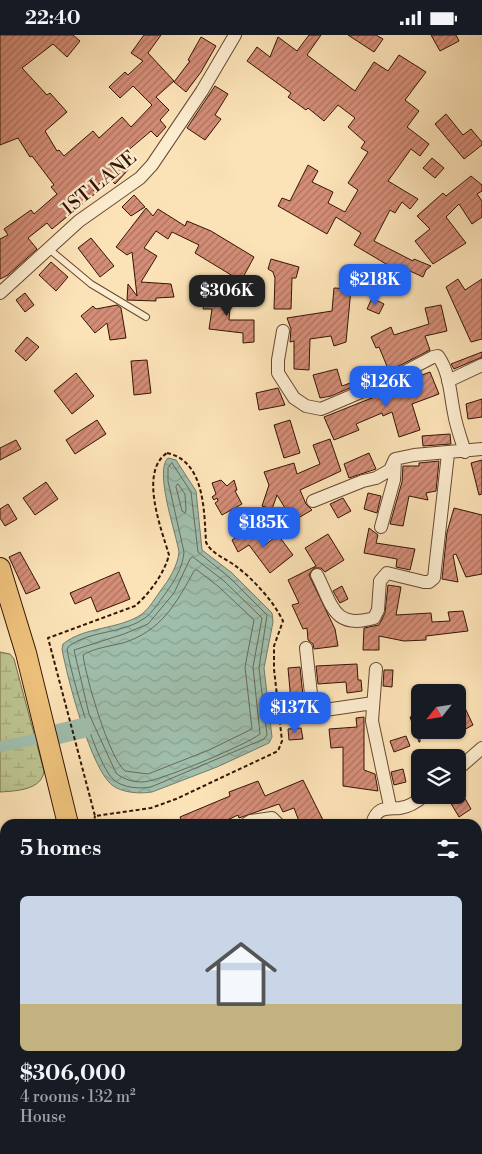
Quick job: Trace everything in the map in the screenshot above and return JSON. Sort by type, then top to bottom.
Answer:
[{"type":"main road","points":[[0,568],[7,610],[67,819]]},
{"type":"street","name":"1ST LANE","points":[[0,293],[80,221],[140,178],[152,165],[202,91],[229,37]]},
{"type":"street","points":[[283,331],[278,360],[278,373],[294,398],[306,406],[321,409],[388,380],[432,357],[438,356],[448,381],[454,415],[465,452]]},
{"type":"street","points":[[448,381],[482,365]]},
{"type":"street","points":[[312,501],[363,481],[376,478],[390,470],[396,459],[414,455],[482,449]]},
{"type":"street","points":[[317,575],[336,616],[344,620],[364,621],[374,618],[378,610],[382,577],[393,573],[424,582],[434,579],[448,453]]},
{"type":"street","points":[[381,527],[394,480],[396,459]]},
{"type":"street","points":[[306,648],[311,694],[315,707],[325,710],[373,703]]},
{"type":"street","points":[[376,669],[372,721],[390,806]]},
{"type":"street","points":[[466,762],[482,747]]},
{"type":"street","points":[[375,819],[381,809],[390,806],[399,808],[411,803]]},
{"type":"lane","points":[[49,249],[90,284],[146,317]]},
{"type":"path","points":[[94,819],[48,638],[135,606],[144,598],[167,564],[169,555],[156,507],[153,472],[158,459],[166,453],[177,455],[195,475],[203,500],[209,548],[237,567],[278,609],[283,621],[274,646],[274,669],[282,741],[278,751],[176,799],[151,808],[95,816]]},
{"type":"green space","points":[[0,652],[10,654],[14,659],[44,771],[39,782],[33,786],[20,790],[0,792]]},
{"type":"water","points":[[168,458],[176,460],[196,491],[202,550],[232,573],[272,613],[273,622],[264,668],[272,737],[269,743],[217,767],[152,792],[131,792],[121,790],[112,785],[104,776],[96,761],[74,700],[62,649],[63,644],[81,634],[123,623],[142,614],[150,606],[170,577],[177,562],[179,552],[167,503],[163,475],[164,465]]},
{"type":"building","points":[[0,35],[73,35],[80,41],[67,57],[53,44],[22,68],[47,95],[50,93],[67,112],[45,131],[57,151],[59,150],[64,156],[93,131],[99,138],[122,117],[131,127],[152,105],[133,86],[120,98],[109,87],[125,72],[128,75],[143,61],[131,53],[144,35],[161,35],[148,53],[174,81],[156,97],[169,110],[160,120],[166,127],[157,137],[151,131],[119,158],[129,169],[115,184],[107,176],[93,190],[96,193],[52,229],[47,223],[28,238],[37,249],[8,275],[0,279],[0,239],[8,235],[4,229],[31,210],[34,214],[57,194],[51,187],[54,185],[32,156],[30,157],[18,138],[0,145]]},
{"type":"building","points":[[309,35],[321,35],[307,55],[355,91],[374,62],[388,71],[399,55],[426,72],[405,100],[419,111],[407,127],[429,144],[420,156],[411,149],[388,181],[418,199],[410,209],[402,202],[395,213],[390,210],[374,241],[413,261],[414,259],[431,266],[426,270],[423,277],[401,267],[408,277],[354,245],[361,233],[336,217],[327,234],[278,206],[282,198],[290,201],[308,165],[318,171],[312,182],[333,192],[328,203],[345,212],[358,190],[348,183],[368,152],[361,148],[365,142],[348,127],[355,118],[338,105],[324,121],[308,108],[306,110],[288,97],[291,93],[247,61],[257,47],[270,57],[278,37],[297,51]]},
{"type":"building","points":[[348,35],[376,35],[383,39],[374,52]]},
{"type":"building","points":[[431,35],[456,35],[459,41],[440,51]]},
{"type":"building","points":[[201,37],[216,46],[201,72],[186,92],[174,82],[190,61],[188,60]]},
{"type":"building","points":[[215,86],[228,94],[215,115],[221,119],[205,140],[187,128]]},
{"type":"building","points":[[446,114],[463,135],[471,129],[482,142],[482,145],[464,159],[435,124]]},
{"type":"building","points":[[432,158],[444,168],[435,178],[423,168]]},
{"type":"building","points":[[471,176],[482,185],[482,191],[477,194],[482,201],[482,217],[472,224],[459,204],[446,217],[466,243],[433,264],[415,241],[430,229],[417,216],[443,193],[446,196]]},
{"type":"building","points":[[134,195],[145,207],[131,216],[122,207]]},
{"type":"building","points":[[146,208],[153,216],[158,209],[185,226],[187,221],[211,231],[254,257],[241,281],[195,253],[199,245],[172,232],[168,239],[156,231],[144,248],[157,256],[141,282],[171,284],[174,297],[156,298],[156,301],[127,300],[128,284],[137,296],[132,252],[127,255],[116,247]]},
{"type":"building","points":[[91,238],[114,266],[100,277],[78,248]]},
{"type":"building","points":[[271,259],[299,267],[296,278],[292,278],[291,309],[274,309],[275,278],[273,272],[268,269]]},
{"type":"building","points":[[51,262],[68,277],[56,291],[39,275]]},
{"type":"building","points":[[458,279],[465,290],[482,279],[482,339],[471,342],[446,287]]},
{"type":"building","points":[[334,288],[351,289],[346,342],[334,346],[331,336],[310,339],[309,370],[294,369],[294,341],[290,342],[291,329],[287,318],[332,311]]},
{"type":"building","points":[[25,293],[34,305],[25,312],[16,300]]},
{"type":"building","points":[[206,294],[231,295],[229,320],[254,320],[254,342],[243,343],[243,333],[209,329],[212,309],[203,309]]},
{"type":"building","points":[[372,298],[384,304],[379,314],[367,309]]},
{"type":"building","points":[[117,305],[121,308],[126,338],[110,340],[107,323],[95,333],[81,316],[93,306],[96,309]]},
{"type":"building","points":[[441,305],[447,331],[425,336],[430,350],[389,371],[379,347],[376,348],[371,337],[391,327],[394,335],[429,324],[425,308]]},
{"type":"building","points":[[27,337],[39,347],[26,361],[15,351]]},
{"type":"building","points":[[482,352],[482,357],[454,369],[451,364]]},
{"type":"building","points":[[147,360],[151,393],[134,395],[131,361]]},
{"type":"building","points":[[337,369],[342,386],[372,375],[373,378],[331,396],[320,398],[313,375]]},
{"type":"building","points":[[430,372],[439,394],[412,404],[420,430],[399,437],[392,412],[383,416],[382,413],[356,424],[359,430],[334,440],[324,417],[397,388],[396,386],[413,376],[414,378]]},
{"type":"building","points":[[76,373],[94,396],[72,414],[54,391]]},
{"type":"building","points":[[278,388],[285,405],[259,410],[256,393]]},
{"type":"building","points":[[482,399],[482,417],[468,419],[466,404]]},
{"type":"building","points":[[97,420],[106,434],[75,454],[66,440]]},
{"type":"building","points":[[290,420],[300,453],[284,458],[274,425]]},
{"type":"building","points":[[450,434],[451,444],[423,446],[422,436]]},
{"type":"building","points":[[330,439],[341,471],[300,490],[306,504],[312,510],[293,521],[277,495],[272,509],[262,506],[269,485],[264,472],[294,463],[297,474],[320,464],[313,445]]},
{"type":"building","points":[[16,440],[21,449],[0,460],[0,448]]},
{"type":"building","points":[[369,453],[376,469],[349,478],[344,464]]},
{"type":"building","points":[[482,460],[482,494],[479,495],[471,463]]},
{"type":"building","points":[[439,461],[436,491],[426,493],[428,500],[409,496],[403,526],[390,524],[402,482],[403,466],[419,466],[419,463]]},
{"type":"building","points":[[221,480],[227,486],[234,480],[237,490],[235,491],[242,504],[222,515],[215,503],[218,501],[217,498],[214,500],[212,497],[216,494],[212,483]]},
{"type":"building","points":[[46,482],[58,499],[35,515],[23,498]]},
{"type":"building","points":[[368,493],[381,496],[377,513],[364,509]]},
{"type":"building","points":[[343,498],[351,511],[338,518],[330,504]]},
{"type":"building","points":[[8,504],[17,519],[5,526],[0,518],[0,509]]},
{"type":"building","points":[[454,508],[482,515],[482,574],[466,577],[456,554],[453,555],[458,582],[442,579],[447,532]]},
{"type":"building","points":[[255,527],[265,545],[278,535],[293,555],[270,573],[249,545],[238,552],[232,540]]},
{"type":"building","points":[[369,528],[378,535],[376,543],[415,549],[410,570],[396,567],[397,559],[364,553]]},
{"type":"building","points":[[328,534],[344,560],[325,572],[321,568],[314,568],[309,575],[335,629],[338,646],[314,649],[313,644],[308,640],[307,628],[303,629],[292,605],[299,603],[288,580],[316,566],[305,548]]},
{"type":"building","points":[[20,552],[40,588],[26,594],[9,557]]},
{"type":"building","points":[[119,572],[130,599],[97,612],[91,597],[75,604],[70,593]]},
{"type":"building","points":[[388,585],[401,587],[396,615],[431,613],[432,622],[450,621],[448,612],[463,611],[468,631],[426,636],[426,640],[404,641],[379,636],[379,650],[363,650],[364,628],[379,625],[385,613]]},
{"type":"building","points":[[342,586],[348,599],[340,603],[333,591]]},
{"type":"building","points":[[357,664],[358,680],[361,680],[362,691],[347,693],[346,682],[318,684],[316,666]]},
{"type":"building","points":[[300,667],[303,696],[307,710],[315,715],[315,721],[293,724],[288,668]]},
{"type":"building","points":[[384,670],[393,670],[392,687],[383,686]]},
{"type":"building","points":[[466,710],[473,725],[466,729]]},
{"type":"building","points":[[364,717],[364,770],[375,774],[378,791],[343,786],[343,747],[331,748],[329,729],[357,727],[356,718]]},
{"type":"building","points":[[301,728],[303,739],[289,740],[288,729]]},
{"type":"building","points":[[406,736],[410,746],[394,752],[390,741]]},
{"type":"building","points":[[403,769],[406,782],[394,785],[391,772]]},
{"type":"building","points":[[303,780],[322,819],[298,819],[294,808],[283,812],[279,804],[239,818],[238,815],[230,819],[181,819],[180,817],[230,796],[229,792],[258,781],[265,796]]},
{"type":"building","points":[[466,800],[471,809],[459,817],[451,804],[466,804]]},
{"type":"waterway","points":[[54,735],[83,728]]},
{"type":"waterway","points":[[0,747],[36,739]]}]
